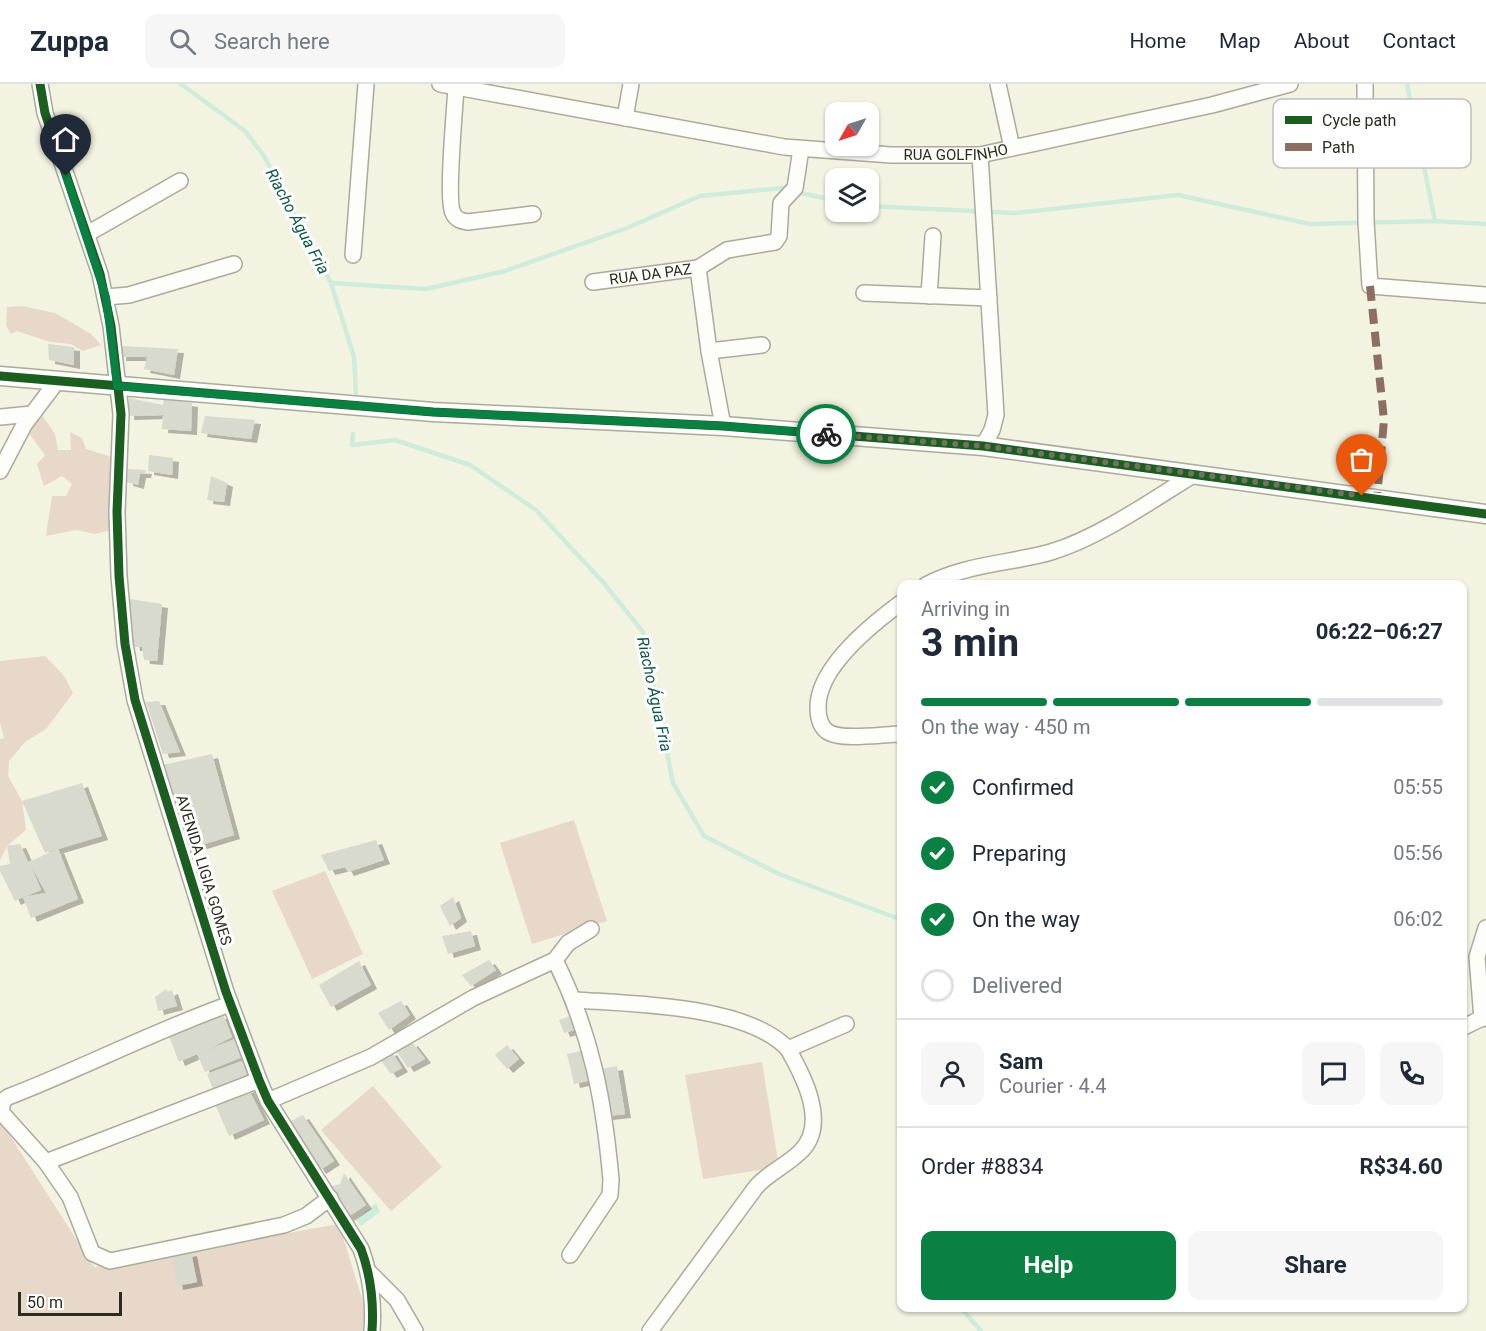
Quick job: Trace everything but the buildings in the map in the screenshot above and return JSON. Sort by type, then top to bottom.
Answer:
[{"type":"main road","points":[[0,376],[433,412],[723,426],[983,446],[1486,514]]},
{"type":"street","name":"AVENIDA LIGIA GOMES","points":[[40,84],[45,113],[106,297],[121,414],[117,512],[119,576],[125,644],[135,700],[230,1004],[259,1080],[268,1101],[360,1249],[370,1273],[372,1331]]},
{"type":"street","points":[[353,255],[366,84]]},
{"type":"street","name":"RUA GOLFINHO","points":[[440,84],[801,149],[851,154],[980,155],[1212,105],[1290,84]]},
{"type":"street","points":[[625,118],[631,84]]},
{"type":"street","points":[[998,84],[1012,148]]},
{"type":"street","points":[[1365,84],[1365,99]]},
{"type":"street","points":[[456,87],[450,195],[453,214],[459,220],[468,222],[533,214]]},
{"type":"street","points":[[698,268],[727,250],[775,242],[779,236],[781,203],[793,191],[801,149]]},
{"type":"street","points":[[980,155],[996,415],[992,430],[983,446]]},
{"type":"street","points":[[1366,168],[1370,286],[1486,295]]},
{"type":"street","points":[[87,234],[180,181]]},
{"type":"street","points":[[929,296],[933,236]]},
{"type":"street","points":[[106,297],[139,292],[234,264]]},
{"type":"street","name":"RUA DA PAZ","points":[[593,282],[698,268],[709,351],[723,426]]},
{"type":"street","points":[[864,293],[988,298]]},
{"type":"street","points":[[709,351],[762,345]]},
{"type":"street","points":[[0,471],[7,453],[32,414],[58,380]]},
{"type":"street","points":[[0,417],[32,414]]},
{"type":"street","points":[[937,580],[965,568],[1053,551],[1126,516],[1193,475]]},
{"type":"street","points":[[897,606],[860,637],[831,668],[818,702],[818,715],[823,726],[837,735],[897,734]]},
{"type":"street","points":[[1467,1026],[1484,1017],[1477,957],[1486,928]]},
{"type":"street","points":[[268,1101],[371,1057],[473,998],[555,960],[568,943],[591,929]]},
{"type":"street","points":[[555,960],[575,1000],[598,1081],[611,1180],[610,1195],[570,1255]]},
{"type":"street","points":[[575,1000],[670,1008],[722,1017],[754,1026],[778,1038],[788,1049],[807,1088],[813,1128],[810,1140],[801,1152],[771,1172],[756,1187],[650,1331]]},
{"type":"street","points":[[230,1004],[163,1028],[3,1101],[1,1112],[8,1123],[46,1162],[70,1197],[92,1252],[110,1261],[284,1225],[306,1216],[330,1198]]},
{"type":"street","points":[[788,1049],[846,1024]]},
{"type":"street","points":[[46,1162],[259,1080]]},
{"type":"street","points":[[370,1273],[397,1300],[415,1331]]},
{"type":"shaded area","points":[[22,306],[55,313],[91,334],[101,345],[83,351],[71,344],[50,342],[17,331],[11,334],[6,325],[7,307]]},
{"type":"shaded area","points":[[42,415],[55,434],[58,450],[71,450],[70,432],[82,438],[86,449],[111,457],[110,530],[95,534],[76,530],[46,536],[52,496],[66,496],[72,484],[62,476],[44,486],[37,464],[45,455],[27,431]]},
{"type":"shaded area","points":[[45,656],[64,676],[73,693],[46,729],[25,742],[9,761],[8,776],[22,801],[26,830],[7,846],[0,860],[0,739],[4,738],[0,722],[0,661]]},
{"type":"shaded area","points":[[574,820],[607,921],[532,944],[500,843]]},
{"type":"shaded area","points":[[325,871],[363,954],[312,979],[272,891]]},
{"type":"shaded area","points":[[762,1062],[779,1167],[703,1179],[685,1075]]},
{"type":"shaded area","points":[[373,1086],[442,1167],[391,1211],[321,1130]]},
{"type":"shaded area","points":[[0,1120],[94,1267],[339,1224],[372,1331],[0,1331]]},
{"type":"shaded area","points":[[376,1203],[380,1212],[361,1226],[356,1220]]},
{"type":"waterway","name":"Riacho Água Fria","points":[[181,84],[245,131],[264,156],[331,283],[354,357],[356,393]]},
{"type":"waterway","points":[[1407,84],[1410,99]]},
{"type":"waterway","points":[[1424,168],[1435,221]]},
{"type":"waterway","points":[[331,283],[426,289],[505,271],[627,228],[700,196],[789,189]]},
{"type":"waterway","points":[[797,192],[825,198]]},
{"type":"waterway","points":[[879,207],[1016,213],[1178,195],[1310,224],[1435,221],[1486,224]]},
{"type":"waterway","name":"Riacho Água Fria","points":[[353,434],[352,445],[395,440],[470,465],[536,510],[602,581],[643,632],[673,783],[704,836],[779,874],[897,918]]},
{"type":"waterway","name":"Riacho Água Fria","points":[[964,1312],[981,1331]]},
{"type":"marked path","points":[[1370,286],[1384,420],[1377,498]]},
{"type":"cycle path","points":[[40,84],[45,113],[100,274],[111,326],[121,414],[117,512],[119,576],[125,644],[135,700],[226,992],[259,1080],[268,1101],[361,1249],[371,1289],[372,1331]]},
{"type":"cycle path","points":[[0,376],[433,412],[723,426],[983,446],[1486,514]]},
{"type":"way so far","points":[[826,434],[983,446],[1362,496]]},
{"type":"route","points":[[66,176],[106,297],[117,386],[433,412],[723,426],[826,434]]}]
